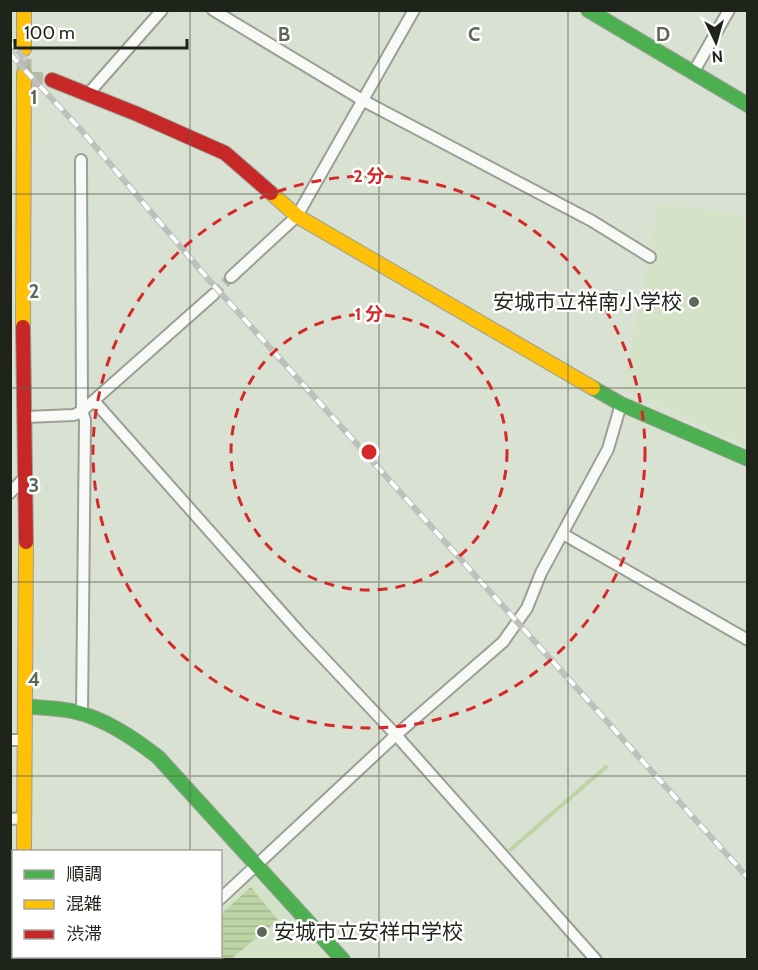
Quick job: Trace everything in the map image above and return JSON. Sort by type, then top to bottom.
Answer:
[{"type":"street","points":[[24,10],[24,49]]},
{"type":"street","points":[[88,94],[162,10]]},
{"type":"street","points":[[213,10],[364,101],[592,221],[650,257]]},
{"type":"street","points":[[231,278],[297,216],[414,10]]},
{"type":"street","points":[[588,10],[747,105]]},
{"type":"street","points":[[693,73],[729,10]]},
{"type":"street","points":[[22,75],[22,256],[26,476],[25,706],[18,740],[18,819],[24,850]]},
{"type":"street","points":[[52,80],[225,153],[297,216],[621,404],[747,459]]},
{"type":"street","points":[[81,160],[82,411],[85,432],[82,714]]},
{"type":"street","points":[[25,417],[74,415],[82,411],[95,402],[214,294]]},
{"type":"street","points":[[95,402],[596,960]]},
{"type":"street","points":[[222,897],[396,735],[503,642],[527,608],[542,573],[608,449],[621,404]]},
{"type":"street","points":[[10,494],[26,476]]},
{"type":"street","points":[[563,534],[747,640]]},
{"type":"street","points":[[25,706],[82,714],[138,740],[158,757],[343,960]]},
{"type":"shaded area","name":"安城市立祥南小学校","points":[[658,204],[747,215],[747,446],[624,388]]},
{"type":"shaded area","name":"安城市立安祥中学校","points":[[253,876],[329,959],[201,960],[200,958],[222,958],[222,906]]},
{"type":"shaded area","points":[[251,887],[278,920],[231,959],[225,959],[222,956],[222,913]]},
{"type":"waterway","points":[[510,850],[606,767]]},
{"type":"tunnel","points":[[24,49],[24,74]]},
{"type":"tunnel","points":[[28,79],[52,80]]},
{"type":"tunnel","points":[[214,294],[231,277]]},
{"type":"railway","points":[[10,42],[25,59]]},
{"type":"railway","points":[[10,54],[82,131],[209,280],[748,878]]},
{"type":"traffic: fast","points":[[588,10],[748,105]]},
{"type":"traffic: fast","points":[[593,388],[621,404],[748,459]]},
{"type":"traffic: fast","points":[[25,706],[72,711],[95,718],[128,736],[158,757],[343,960]]},
{"type":"traffic: slow","points":[[24,10],[24,49]]},
{"type":"traffic: slow","points":[[23,327],[24,74]]},
{"type":"traffic: slow","points":[[271,193],[297,216],[593,388]]},
{"type":"traffic: slow","points":[[24,850],[26,542]]},
{"type":"traffic: jam","points":[[52,80],[225,153],[271,193]]},
{"type":"traffic: jam","points":[[23,327],[26,542]]},
{"type":"place","name":"安城市立祥南小学校","points":[[694,302]]},
{"type":"place","name":"安城市立安祥中学校","points":[[262,932]]}]
